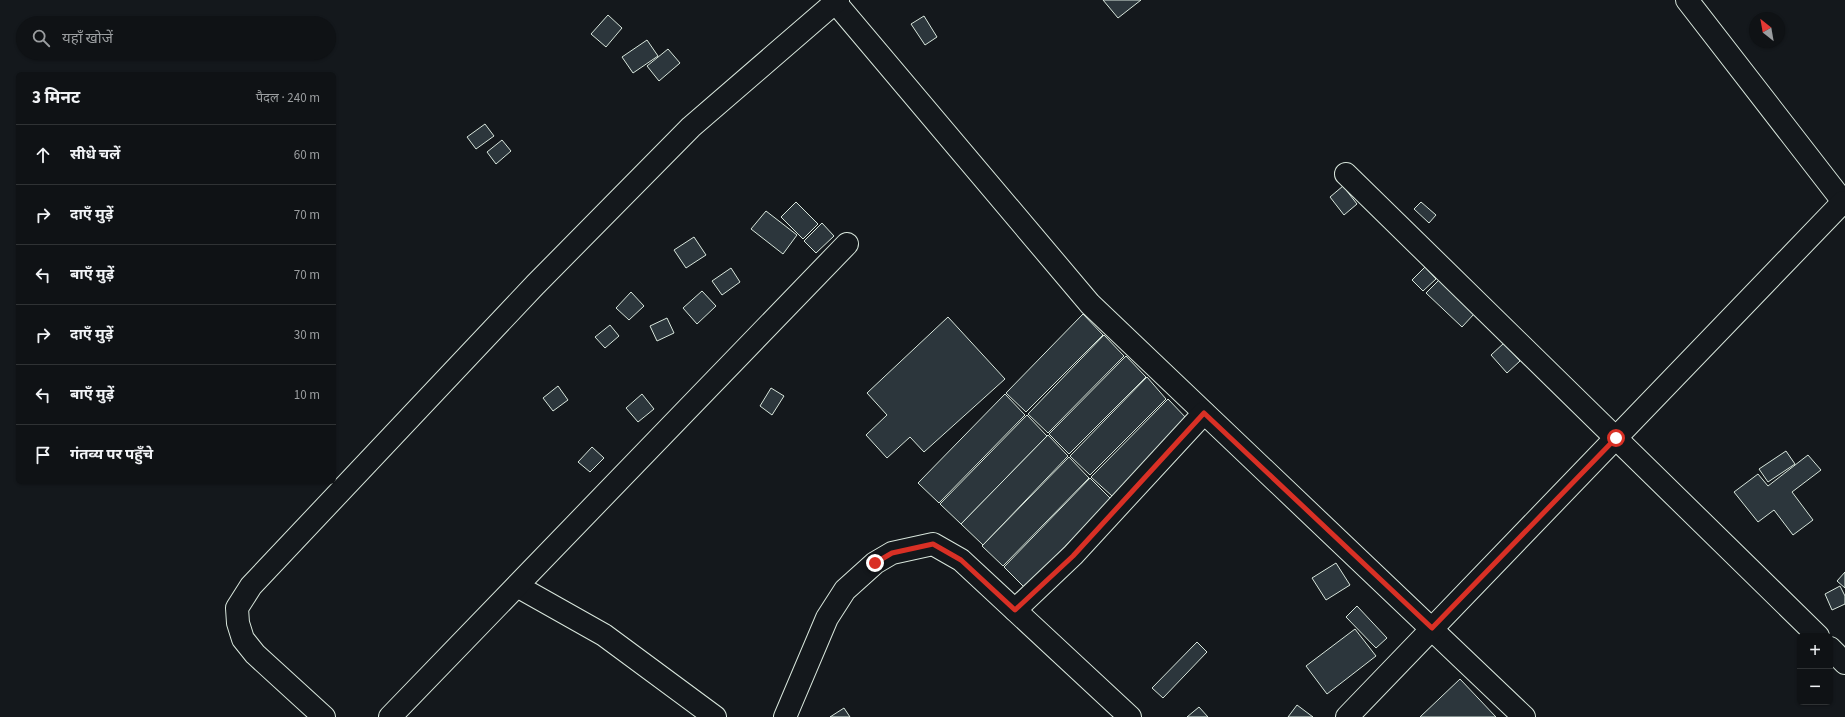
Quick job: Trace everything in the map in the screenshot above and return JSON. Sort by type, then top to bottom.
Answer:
[{"type":"street","points":[[1347,717],[1844,203],[1686,0]]},
{"type":"street","points":[[324,717],[255,654],[243,639],[238,623],[237,608],[251,586],[535,285],[691,126],[836,1],[1090,304],[1524,717]]},
{"type":"street","points":[[1346,174],[1815,633]]},
{"type":"street","points":[[390,717],[847,244]]},
{"type":"street","points":[[1015,610],[1073,556],[1204,413]]},
{"type":"street","points":[[785,717],[827,618],[845,590],[875,563],[892,553],[933,544],[961,560],[1130,717]]},
{"type":"street","points":[[517,586],[604,634],[715,717]]},
{"type":"street","points":[[1833,651],[1845,663]]},
{"type":"building","points":[[1103,0],[1141,0],[1118,18]]},
{"type":"building","points":[[608,15],[622,28],[606,47],[591,34]]},
{"type":"building","points":[[924,16],[937,37],[925,45],[911,24]]},
{"type":"building","points":[[647,40],[658,56],[633,73],[622,57]]},
{"type":"building","points":[[668,49],[680,63],[659,81],[647,66]]},
{"type":"building","points":[[485,124],[494,136],[476,149],[467,137]]},
{"type":"building","points":[[502,140],[511,151],[496,164],[487,152]]},
{"type":"building","points":[[1343,186],[1357,204],[1344,215],[1330,197]]},
{"type":"building","points":[[796,202],[818,224],[803,239],[781,217]]},
{"type":"building","points":[[1421,202],[1436,215],[1429,223],[1414,209]]},
{"type":"building","points":[[766,211],[797,235],[783,254],[751,229]]},
{"type":"building","points":[[822,223],[834,236],[816,253],[804,241]]},
{"type":"building","points":[[694,237],[706,255],[686,268],[674,250]]},
{"type":"building","points":[[1425,267],[1436,279],[1423,291],[1412,280]]},
{"type":"building","points":[[731,268],[740,282],[722,295],[712,281]]},
{"type":"building","points":[[1439,280],[1474,314],[1462,327],[1426,293]]},
{"type":"building","points":[[702,291],[716,306],[697,324],[683,308]]},
{"type":"building","points":[[631,292],[644,306],[629,320],[616,308]]},
{"type":"building","points":[[1083,314],[1103,335],[1026,412],[1006,393]]},
{"type":"building","points":[[948,317],[1005,379],[924,452],[910,437],[887,458],[866,435],[887,415],[867,393]]},
{"type":"building","points":[[667,318],[674,333],[657,341],[650,326]]},
{"type":"building","points":[[610,325],[619,336],[605,348],[595,337]]},
{"type":"building","points":[[1104,335],[1124,356],[1048,433],[1028,414]]},
{"type":"building","points":[[1504,343],[1520,361],[1507,373],[1491,355]]},
{"type":"building","points":[[1126,356],[1146,377],[1069,454],[1049,434]]},
{"type":"building","points":[[1147,377],[1166,399],[1090,475],[1070,456]]},
{"type":"building","points":[[558,386],[568,400],[553,411],[543,398]]},
{"type":"building","points":[[771,388],[784,396],[772,415],[760,406]]},
{"type":"building","points":[[642,394],[654,409],[638,422],[626,408]]},
{"type":"building","points":[[1005,394],[1025,415],[939,503],[918,483]]},
{"type":"building","points":[[1168,399],[1188,420],[1112,496],[1091,477]]},
{"type":"building","points":[[1027,415],[1047,436],[961,524],[940,504]]},
{"type":"building","points":[[1048,435],[1068,456],[983,545],[961,524]]},
{"type":"building","points":[[592,447],[604,458],[590,472],[578,462]]},
{"type":"building","points":[[1786,451],[1795,464],[1768,482],[1759,469]]},
{"type":"building","points":[[1808,455],[1821,470],[1792,492],[1813,520],[1793,535],[1774,510],[1758,522],[1734,492],[1758,474],[1768,486]]},
{"type":"building","points":[[1069,457],[1089,478],[1003,566],[982,546]]},
{"type":"building","points":[[1090,478],[1111,499],[1025,588],[1004,567]]},
{"type":"building","points":[[1336,563],[1350,585],[1326,600],[1312,578]]},
{"type":"building","points":[[1845,572],[1845,588],[1837,581]]},
{"type":"building","points":[[1840,586],[1845,596],[1845,604],[1832,610],[1825,594]]},
{"type":"building","points":[[1357,606],[1387,638],[1376,648],[1346,617]]},
{"type":"building","points":[[1355,629],[1376,656],[1327,694],[1306,666]]},
{"type":"building","points":[[1197,642],[1207,652],[1163,698],[1152,688]]},
{"type":"building","points":[[1460,679],[1496,717],[1420,717]]},
{"type":"building","points":[[1297,705],[1313,717],[1288,717]]},
{"type":"building","points":[[1199,707],[1208,717],[1187,717]]},
{"type":"building","points":[[844,708],[850,717],[830,717]]},
{"type":"route","points":[[875,563],[892,553],[933,544],[961,560],[1015,610],[1073,556],[1204,413],[1432,628],[1616,438]]}]
